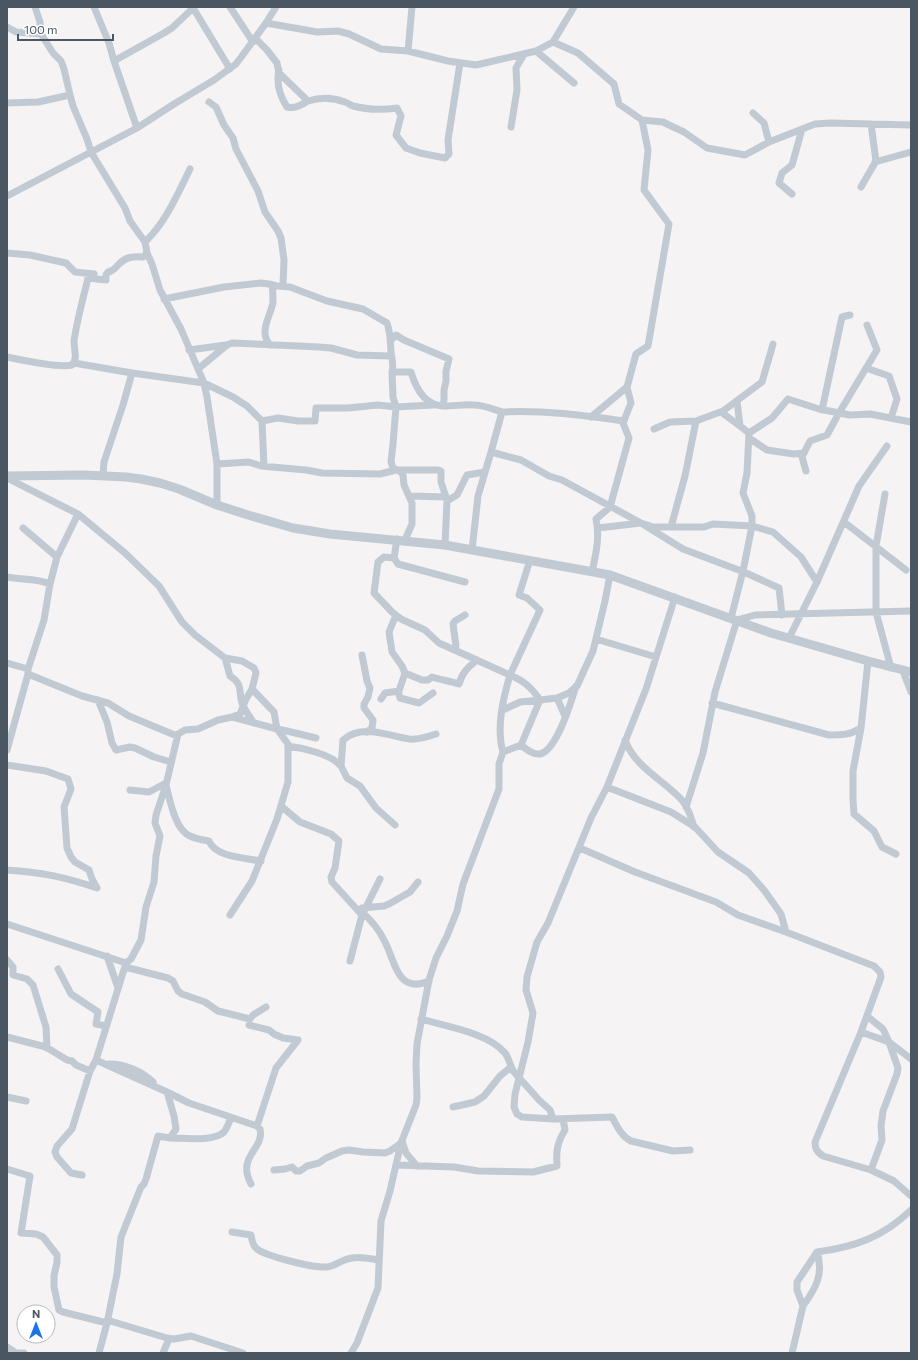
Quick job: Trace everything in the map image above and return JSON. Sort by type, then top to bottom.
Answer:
[{"type":"street","points":[[35,7],[40,22],[41,34],[53,53],[61,61],[73,106],[91,152],[125,208],[130,221],[145,242],[147,253],[160,290],[181,329],[204,383],[217,464],[217,505]]},
{"type":"street","points":[[94,7],[109,43],[137,128]]},
{"type":"street","points":[[230,7],[254,40],[267,50],[289,83],[308,101]]},
{"type":"street","points":[[7,196],[137,128],[230,69],[236,64],[266,24],[276,7]]},
{"type":"street","points":[[408,51],[412,7]]},
{"type":"street","points":[[266,24],[317,32],[338,31],[349,34],[381,49],[408,51],[476,65],[536,51],[553,42],[574,7]]},
{"type":"street","points":[[114,61],[172,28],[192,10],[195,11],[230,69]]},
{"type":"street","points":[[7,26],[16,32],[41,34]]},
{"type":"street","points":[[553,42],[578,53],[595,66],[614,84],[619,104],[642,120],[662,122],[669,125],[684,132],[707,148],[745,155],[769,142],[815,124],[911,125]]},
{"type":"street","points":[[536,51],[574,83]]},
{"type":"street","points":[[510,127],[517,90],[516,68],[524,54]]},
{"type":"street","points":[[279,70],[277,78],[279,91],[287,107],[292,108],[318,97],[326,97],[372,110],[397,108],[401,116],[396,135],[406,148],[420,153],[445,158],[449,154],[448,140],[460,62]]},
{"type":"street","points":[[7,103],[38,102],[70,95]]},
{"type":"street","points":[[209,102],[216,107],[224,125],[233,138],[236,149],[258,191],[265,212],[278,230],[281,238],[284,260],[283,286]]},
{"type":"street","points":[[753,113],[764,123],[769,142]]},
{"type":"street","points":[[591,417],[626,388],[636,354],[648,346],[669,224],[644,190],[648,150],[642,120]]},
{"type":"street","points":[[861,187],[876,161],[871,124]]},
{"type":"street","points":[[792,194],[779,183],[782,173],[792,165],[802,129]]},
{"type":"street","points":[[875,162],[911,152]]},
{"type":"street","points":[[145,242],[156,232],[174,204],[190,169]]},
{"type":"street","points":[[7,253],[30,255],[66,263],[75,272],[100,276],[106,275],[108,272],[113,271],[118,264],[128,257],[143,257],[147,253]]},
{"type":"street","points":[[7,357],[68,366],[72,365],[76,359],[74,342],[76,321],[88,278],[106,280],[106,275]]},
{"type":"street","points":[[164,298],[224,287],[260,283],[299,290],[308,295],[327,301],[363,309],[387,323],[391,335],[394,367],[392,372],[392,397],[396,407],[390,462],[393,468],[401,472],[403,475],[404,485],[412,504],[413,515],[412,524],[401,540],[394,558]]},
{"type":"street","points":[[270,345],[265,338],[265,325],[273,301],[272,285]]},
{"type":"street","points":[[822,410],[842,317],[850,315]]},
{"type":"street","points":[[806,471],[802,457],[810,441],[827,435],[838,413],[877,350],[867,325]]},
{"type":"street","points":[[391,340],[396,335],[448,359],[443,406]]},
{"type":"street","points":[[190,350],[232,343],[244,343],[331,348],[357,355],[392,356]]},
{"type":"street","points":[[654,429],[670,422],[696,421],[721,412],[762,382],[773,344]]},
{"type":"street","points":[[198,369],[226,345]]},
{"type":"street","points":[[74,362],[132,373],[204,383],[233,397],[247,406],[262,421],[264,466]]},
{"type":"street","points":[[866,368],[889,376],[897,399],[891,418]]},
{"type":"street","points":[[392,372],[411,372],[415,385],[423,397],[433,405]]},
{"type":"street","points":[[103,476],[104,462],[132,373]]},
{"type":"street","points":[[596,519],[610,507],[629,438],[624,421],[631,403],[626,388]]},
{"type":"street","points":[[749,435],[772,418],[788,399],[822,410],[838,413],[850,415],[870,414],[911,422]]},
{"type":"street","points":[[736,401],[740,426]]},
{"type":"street","points":[[262,421],[278,418],[298,421],[315,421],[316,408],[348,408],[378,405],[396,407],[474,405],[502,412],[527,411],[624,421]]},
{"type":"street","points":[[472,550],[478,496],[502,412]]},
{"type":"street","points":[[721,412],[740,426],[767,450],[804,454]]},
{"type":"street","points":[[671,526],[685,476],[696,421]]},
{"type":"street","points":[[686,807],[703,753],[712,703],[734,619],[752,526],[752,516],[743,493],[747,473],[749,435]]},
{"type":"street","points":[[789,638],[817,582],[859,486],[887,446]]},
{"type":"street","points":[[491,452],[521,460],[549,476],[562,480],[641,523],[683,549],[743,571],[779,588],[782,615]]},
{"type":"street","points":[[217,464],[249,462],[264,466],[322,473],[380,474],[396,470],[441,471],[441,482],[447,499],[445,545]]},
{"type":"street","points":[[409,496],[447,499],[457,495],[467,475],[485,472]]},
{"type":"street","points":[[7,477],[48,474],[126,477],[160,483],[179,489],[217,505],[294,528],[330,534],[445,545],[610,575],[789,638],[868,662],[907,671],[911,692]]},
{"type":"street","points":[[7,477],[78,514],[125,553],[159,586],[182,622],[195,635],[225,658],[242,661],[254,668],[256,673],[252,689],[240,714],[218,720],[198,729],[181,731],[177,736],[166,784],[156,816],[155,823],[160,836],[156,856],[154,882],[146,907],[141,940],[132,959],[126,965],[96,1060],[90,1072],[72,1129],[55,1152],[57,1157],[71,1173],[82,1175]]},
{"type":"street","points":[[885,494],[876,546],[876,612],[891,668]]},
{"type":"street","points":[[592,572],[598,543],[598,528],[596,519],[602,502]]},
{"type":"street","points":[[7,750],[28,671],[44,620],[50,584],[57,557],[78,514]]},
{"type":"street","points":[[844,522],[906,570]]},
{"type":"street","points":[[598,528],[641,523],[653,527],[698,527],[713,524],[752,526],[773,532],[801,557],[817,582]]},
{"type":"street","points":[[23,528],[57,557]]},
{"type":"street","points":[[394,558],[384,557],[378,562],[374,593],[377,598],[396,615],[425,630],[439,643],[520,680],[532,688],[540,700]]},
{"type":"street","points":[[394,558],[398,564],[465,582]]},
{"type":"street","points":[[352,1352],[357,1343],[378,1288],[380,1221],[390,1191],[401,1142],[416,1105],[416,1064],[421,1019],[429,982],[436,958],[457,911],[463,884],[499,789],[498,776],[503,752],[500,742],[500,728],[506,690],[510,675],[540,610],[527,598],[519,596],[530,560]]},
{"type":"street","points":[[521,745],[532,753],[539,754],[546,751],[555,740],[593,651],[606,601],[610,575]]},
{"type":"street","points":[[7,577],[25,580],[40,580],[50,584]]},
{"type":"street","points":[[675,597],[646,689],[607,787],[591,818],[548,923],[537,942],[528,972],[526,990],[533,1013],[514,1107],[517,1114],[527,1118],[563,1119],[612,1116],[625,1138],[631,1141],[672,1151],[690,1150]]},
{"type":"street","points":[[734,619],[756,615],[911,611]]},
{"type":"street","points":[[396,615],[389,632],[392,652],[405,673],[398,691],[400,698],[419,702],[433,693]]},
{"type":"street","points":[[452,649],[456,646],[453,624],[465,615]]},
{"type":"street","points":[[596,638],[656,657]]},
{"type":"street","points":[[362,655],[367,681],[370,688],[364,708],[373,720],[372,728],[367,732]]},
{"type":"street","points":[[225,658],[230,676],[236,680],[240,686],[242,702],[254,723]]},
{"type":"street","points":[[405,673],[422,680],[428,680],[432,677],[459,684],[461,677],[468,667],[477,660]]},
{"type":"street","points":[[868,662],[861,728],[853,771],[854,814],[874,831],[882,847],[896,854]]},
{"type":"street","points":[[7,663],[82,696],[108,703],[130,716],[177,736]]},
{"type":"street","points":[[503,710],[520,702],[557,698],[568,693],[577,686]]},
{"type":"street","points":[[230,915],[252,881],[261,861],[288,782],[288,746],[284,738],[277,730],[274,712],[252,689]]},
{"type":"street","points":[[381,699],[385,693],[398,691]]},
{"type":"street","points":[[557,698],[565,716]]},
{"type":"street","points":[[98,700],[107,722],[112,743],[116,750],[130,747],[135,748],[154,757],[171,762]]},
{"type":"street","points":[[503,752],[521,745],[540,700]]},
{"type":"street","points":[[712,703],[829,735],[845,735],[861,728]]},
{"type":"street","points":[[232,717],[277,730],[316,738]]},
{"type":"street","points":[[341,766],[344,740],[347,737],[357,733],[382,732],[409,739],[436,734]]},
{"type":"street","points":[[284,738],[290,739],[301,748]]},
{"type":"street","points":[[625,740],[627,747],[633,756],[681,799],[695,827]]},
{"type":"street","points":[[288,746],[301,748],[337,761],[347,778],[360,786],[376,808],[395,825]]},
{"type":"street","points":[[7,765],[46,771],[68,779],[71,789],[64,807],[67,848],[75,862],[89,870],[97,888],[50,874],[7,870]]},
{"type":"street","points":[[130,790],[149,792],[166,784]]},
{"type":"street","points":[[166,784],[176,819],[185,833],[190,836],[209,841],[211,846],[220,853],[261,861]]},
{"type":"street","points":[[607,787],[671,812],[695,827],[718,852],[749,873],[764,890],[781,914],[786,932]]},
{"type":"street","points":[[281,806],[300,822],[331,834],[336,838],[339,842],[335,868],[331,877],[332,882],[356,908],[364,912],[370,920],[385,941],[394,967],[403,980],[415,984],[429,982]]},
{"type":"street","points":[[580,848],[635,872],[716,902],[738,915],[878,968],[881,977],[861,1032],[815,1142],[815,1148],[818,1153],[823,1156],[871,1170],[894,1181],[911,1196]]},
{"type":"street","points":[[350,962],[364,912],[380,879]]},
{"type":"street","points":[[364,912],[389,904],[410,892],[418,882]]},
{"type":"street","points":[[7,924],[168,978],[173,981],[178,991],[182,994],[205,1002],[218,1011],[245,1019],[250,1019],[253,1015],[266,1007]]},
{"type":"street","points":[[106,956],[118,988]]},
{"type":"street","points":[[7,960],[13,967],[13,975],[27,979],[33,985],[46,1027],[47,1048]]},
{"type":"street","points":[[58,969],[71,994],[98,1012],[96,1024],[106,1026]]},
{"type":"street","points":[[867,1016],[883,1029],[898,1068],[897,1074],[888,1093],[883,1111],[881,1126],[882,1140],[871,1170]]},
{"type":"street","points":[[421,1019],[459,1029],[488,1040],[506,1054],[511,1067],[539,1100],[550,1110],[553,1119]]},
{"type":"street","points":[[250,1025],[269,1030],[284,1038],[298,1040],[276,1068],[257,1126]]},
{"type":"street","points":[[861,1032],[889,1042],[911,1059]]},
{"type":"street","points":[[7,1037],[47,1048],[90,1072]]},
{"type":"street","points":[[96,1060],[160,1088],[189,1103],[257,1126],[260,1129],[260,1138],[246,1167],[246,1173],[251,1184]]},
{"type":"street","points":[[453,1107],[475,1102],[484,1096],[500,1076],[511,1067]]},
{"type":"street","points":[[168,1092],[176,1124],[176,1129],[170,1138]]},
{"type":"street","points":[[7,1097],[26,1101]]},
{"type":"street","points":[[99,1353],[117,1274],[121,1237],[141,1187],[146,1179],[158,1136],[170,1138],[214,1137],[224,1131],[231,1118]]},
{"type":"street","points":[[396,1165],[454,1167],[478,1171],[533,1172],[557,1166],[556,1151],[565,1130],[563,1119]]},
{"type":"street","points":[[401,1142],[406,1153],[417,1166]]},
{"type":"street","points":[[274,1170],[292,1167],[296,1171],[300,1171],[307,1166],[319,1164],[326,1158],[342,1151],[349,1150],[385,1153],[401,1142]]},
{"type":"street","points":[[7,1169],[30,1176],[21,1233],[36,1234],[43,1237],[57,1255],[58,1262],[54,1276],[54,1287],[60,1310],[63,1312],[107,1321],[169,1339],[174,1340],[190,1336],[243,1353]]},
{"type":"street","points":[[803,1306],[797,1290],[797,1282],[816,1252],[837,1249],[881,1234],[911,1210]]},
{"type":"street","points":[[232,1232],[251,1235],[252,1243],[257,1249],[265,1253],[320,1267],[326,1268],[353,1257],[380,1260]]},
{"type":"street","points":[[792,1353],[803,1306],[813,1292],[820,1272],[816,1252]]},
{"type":"street","points":[[163,1353],[169,1339]]},
{"type":"street","points":[[7,1347],[16,1353],[24,1353]]}]
